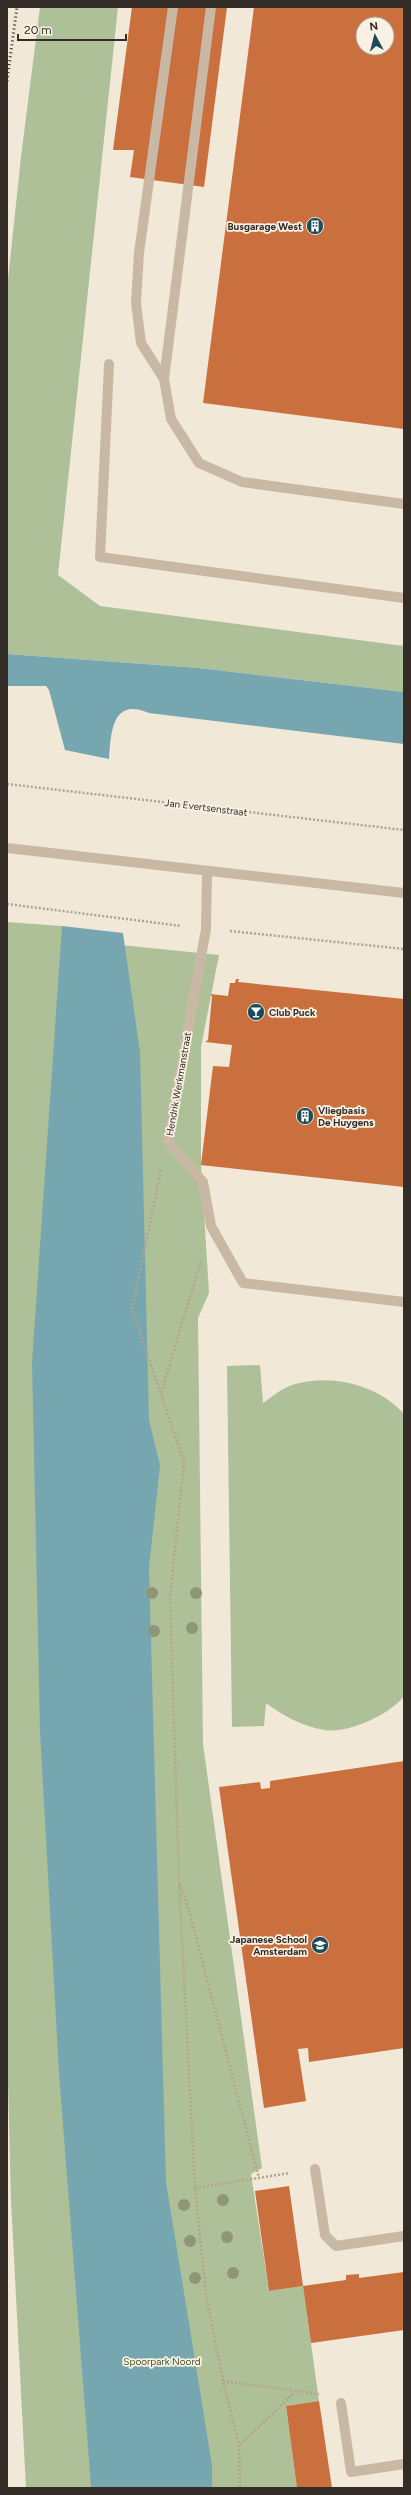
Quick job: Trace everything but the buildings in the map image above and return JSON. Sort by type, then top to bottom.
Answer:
[{"type":"street","points":[[164,379],[141,343],[136,303],[139,253],[173,7]]},
{"type":"street","points":[[211,7],[164,379],[171,419],[199,463],[242,482],[404,504]]},
{"type":"street","points":[[109,364],[100,557],[404,598]]},
{"type":"street","points":[[7,848],[206,872],[404,893]]},
{"type":"street","name":"Hendrik Werkmanstraat","points":[[206,872],[206,929],[168,1141],[203,1182],[211,1226],[243,1282],[404,1302]]},
{"type":"street","points":[[315,2169],[325,2235],[336,2246],[404,2236]]},
{"type":"street","points":[[341,2403],[351,2472],[404,2464]]},
{"type":"path","name":"Jan Evertsenstraat","points":[[7,784],[404,830]]},
{"type":"path","points":[[168,1141],[132,1309],[184,1462],[170,1598],[179,1882],[195,2188],[206,2294],[223,2381],[239,2446],[240,2488]]},
{"type":"path","points":[[160,1393],[211,1226]]},
{"type":"path","points":[[179,1882],[187,1903],[260,2178]]},
{"type":"path","points":[[195,2188],[315,2169]]},
{"type":"path","points":[[223,2381],[328,2396],[341,2403]]},
{"type":"path","points":[[239,2446],[296,2391]]},
{"type":"green space","points":[[40,7],[118,7],[58,575],[100,606],[404,646],[404,692],[199,668],[7,654],[7,289],[21,157]]},
{"type":"green space","name":"Spoorpark Noord","points":[[7,922],[62,926],[62,939],[219,955],[201,1047],[201,1165],[209,1293],[198,1318],[203,1744],[262,2168],[251,2174],[269,2291],[303,2286],[319,2401],[286,2406],[297,2488],[26,2488],[11,2201],[7,2043]]},
{"type":"green space","points":[[260,1365],[263,1403],[292,1385],[321,1380],[337,1381],[367,1388],[381,1395],[404,1414],[404,1696],[398,1703],[379,1716],[345,1729],[324,1730],[308,1726],[286,1716],[266,1703],[264,1726],[232,1727],[227,1366]]},
{"type":"water","points":[[7,654],[199,668],[404,692],[404,744],[149,713],[137,709],[127,710],[121,713],[116,720],[111,738],[109,759],[65,750],[49,690],[46,686],[7,686]]},
{"type":"water","points":[[62,926],[123,933],[140,1052],[149,1420],[160,1465],[149,1568],[166,2182],[212,2465],[212,2488],[91,2488],[59,2073],[40,1731],[32,1362]]},
{"type":"railway","points":[[7,81],[17,7]]},
{"type":"place","name":"Busgarage West","points":[[315,226]]},
{"type":"place","name":"Club Puck","points":[[256,1012]]},
{"type":"place","name":"Vliegbasis De Huygens","points":[[305,1116]]},
{"type":"place","name":"Japanese School Amsterdam","points":[[320,1945]]}]
